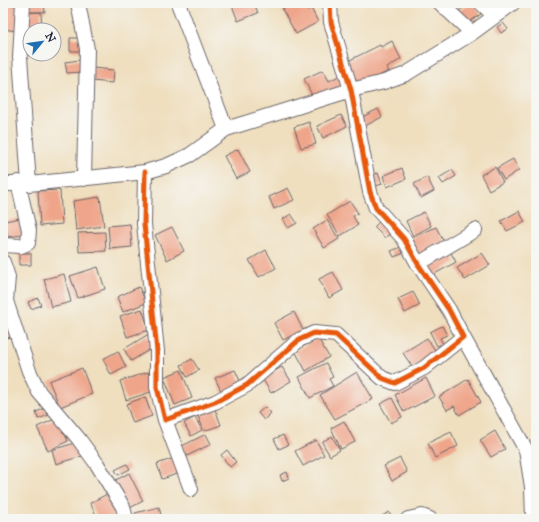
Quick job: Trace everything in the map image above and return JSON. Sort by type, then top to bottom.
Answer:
[{"type":"street","points":[[3,245],[21,246],[28,243],[29,230],[24,183],[20,57],[23,3]]},
{"type":"street","points":[[78,3],[87,49],[84,179]]},
{"type":"street","points":[[178,3],[226,129]]},
{"type":"street","points":[[330,3],[331,22],[351,90],[363,161],[376,208],[404,239],[418,264],[449,310],[526,450],[532,487],[533,519]]},
{"type":"street","points":[[440,3],[472,33]]},
{"type":"street","points":[[482,3],[495,16]]},
{"type":"street","points":[[3,184],[84,179],[145,172],[166,166],[190,155],[226,129],[351,90],[384,82],[406,74],[472,33],[513,3]]},
{"type":"street","points":[[145,172],[144,224],[156,337],[157,387],[165,420],[191,489]]},
{"type":"street","points":[[418,264],[476,230]]},
{"type":"street","points":[[3,262],[8,277],[6,300],[29,371],[39,392],[78,438],[97,464],[122,507],[126,519]]},
{"type":"street","points":[[165,420],[215,402],[247,385],[298,340],[314,333],[336,334],[382,378],[395,383],[424,368],[463,336]]},
{"type":"street","points":[[408,519],[422,516],[430,519]]},
{"type":"building","points":[[28,3],[44,3],[45,12],[29,12]]},
{"type":"building","points":[[231,3],[254,3],[258,13],[238,21]]},
{"type":"building","points":[[293,3],[303,3],[307,10],[311,8],[318,22],[296,34],[282,9]]},
{"type":"building","points":[[470,3],[473,3],[481,14],[465,25],[456,13]]},
{"type":"building","points":[[5,4],[20,6],[17,31],[3,29]]},
{"type":"building","points":[[41,12],[42,22],[24,22],[24,13]]},
{"type":"building","points":[[503,23],[508,29],[501,33],[497,27]]},
{"type":"building","points":[[70,38],[82,38],[82,51],[70,51]]},
{"type":"building","points":[[392,41],[401,59],[387,68],[389,71],[356,87],[344,63],[380,45],[381,47]]},
{"type":"building","points":[[80,60],[82,72],[67,73],[65,62]]},
{"type":"building","points":[[93,68],[114,70],[113,83],[92,81]]},
{"type":"building","points":[[323,70],[329,81],[341,75],[346,84],[314,99],[304,79]]},
{"type":"building","points":[[378,109],[382,117],[365,126],[360,118]]},
{"type":"building","points":[[341,115],[347,126],[323,138],[317,126]]},
{"type":"building","points":[[309,122],[316,144],[301,148],[294,127]]},
{"type":"building","points":[[238,149],[250,172],[236,179],[224,156]]},
{"type":"building","points":[[513,159],[519,170],[504,180],[497,168]]},
{"type":"building","points":[[495,167],[503,182],[489,190],[481,175]]},
{"type":"building","points":[[402,168],[406,179],[387,187],[383,176]]},
{"type":"building","points":[[452,170],[456,176],[443,184],[439,178]]},
{"type":"building","points":[[378,173],[382,184],[373,187],[369,176]]},
{"type":"building","points":[[427,177],[434,191],[421,198],[414,184]]},
{"type":"building","points":[[288,188],[294,200],[274,209],[269,197]]},
{"type":"building","points":[[60,190],[62,224],[40,226],[38,191]]},
{"type":"building","points":[[100,197],[104,226],[76,230],[73,201]]},
{"type":"building","points":[[350,201],[358,213],[353,216],[358,225],[340,236],[327,215]]},
{"type":"building","points":[[519,211],[525,222],[507,231],[501,221]]},
{"type":"building","points":[[424,212],[431,226],[413,236],[406,221]]},
{"type":"building","points":[[291,214],[297,223],[288,228],[283,219]]},
{"type":"building","points":[[20,218],[22,235],[8,237],[5,221]]},
{"type":"building","points":[[327,220],[339,239],[324,248],[313,229]]},
{"type":"building","points":[[379,222],[390,233],[385,238],[374,227]]},
{"type":"building","points":[[130,224],[132,247],[110,249],[108,226]]},
{"type":"building","points":[[172,227],[184,251],[167,260],[155,235]]},
{"type":"building","points":[[436,227],[445,244],[417,258],[408,240]]},
{"type":"building","points":[[105,232],[106,251],[79,252],[78,233]]},
{"type":"building","points":[[401,247],[404,253],[394,257],[391,251]]},
{"type":"building","points":[[266,250],[276,268],[259,277],[249,260]]},
{"type":"building","points":[[450,251],[456,262],[431,276],[425,266]]},
{"type":"building","points":[[19,253],[31,253],[31,265],[19,265]]},
{"type":"building","points":[[482,253],[490,265],[465,280],[457,268]]},
{"type":"building","points":[[98,267],[105,289],[78,298],[70,276]]},
{"type":"building","points":[[333,272],[343,290],[329,298],[319,279]]},
{"type":"building","points":[[64,274],[71,302],[51,307],[44,279]]},
{"type":"building","points":[[139,287],[146,303],[123,312],[117,297]]},
{"type":"building","points":[[413,292],[420,305],[405,313],[398,299]]},
{"type":"building","points":[[38,298],[41,305],[31,309],[28,302]]},
{"type":"building","points":[[142,309],[149,330],[127,337],[120,316]]},
{"type":"building","points":[[294,312],[303,330],[283,340],[274,323]]},
{"type":"building","points":[[5,318],[10,337],[3,339],[3,319]]},
{"type":"building","points":[[442,326],[447,335],[440,338],[443,344],[437,346],[430,332]]},
{"type":"building","points":[[147,335],[154,347],[131,361],[124,349]]},
{"type":"building","points":[[318,338],[329,357],[306,371],[295,351]]},
{"type":"building","points":[[427,338],[437,353],[413,368],[403,353]]},
{"type":"building","points":[[118,351],[126,367],[111,375],[103,359]]},
{"type":"building","points":[[192,359],[199,370],[187,377],[181,365]]},
{"type":"building","points":[[326,363],[333,377],[329,379],[333,386],[310,398],[299,377]]},
{"type":"building","points":[[282,367],[291,381],[271,393],[262,378]]},
{"type":"building","points":[[82,368],[92,394],[60,407],[49,381]]},
{"type":"building","points":[[181,370],[192,398],[175,405],[164,377]]},
{"type":"building","points":[[235,370],[242,385],[222,393],[215,378]]},
{"type":"building","points":[[148,372],[154,391],[126,400],[120,381]]},
{"type":"building","points":[[357,372],[373,399],[335,419],[320,395]]},
{"type":"building","points":[[426,378],[435,396],[404,412],[395,395]]},
{"type":"building","points":[[468,379],[481,402],[459,415],[454,406],[447,410],[439,397]]},
{"type":"building","points":[[145,397],[152,416],[133,423],[126,404]]},
{"type":"building","points":[[392,398],[402,417],[391,423],[380,404]]},
{"type":"building","points":[[265,407],[271,413],[264,420],[258,413]]},
{"type":"building","points":[[46,408],[49,415],[38,419],[36,412]]},
{"type":"building","points":[[215,409],[221,425],[204,431],[198,416]]},
{"type":"building","points":[[195,417],[202,430],[191,436],[184,423]]},
{"type":"building","points":[[57,418],[68,441],[48,451],[37,427]]},
{"type":"building","points":[[344,421],[355,442],[341,449],[331,428]]},
{"type":"building","points":[[495,431],[505,449],[491,457],[480,440]]},
{"type":"building","points":[[451,432],[458,446],[435,458],[428,443]]},
{"type":"building","points":[[206,434],[211,444],[187,456],[182,446]]},
{"type":"building","points":[[283,435],[288,445],[279,449],[274,439]]},
{"type":"building","points":[[332,436],[340,450],[330,456],[322,442]]},
{"type":"building","points":[[316,440],[324,455],[303,466],[295,451]]},
{"type":"building","points":[[78,442],[82,456],[56,464],[52,450]]},
{"type":"building","points":[[227,450],[236,462],[230,467],[221,455]]},
{"type":"building","points":[[174,458],[180,473],[162,479],[157,464]]},
{"type":"building","points":[[400,458],[407,472],[392,481],[384,466]]},
{"type":"building","points":[[127,464],[130,469],[118,475],[115,470]]},
{"type":"building","points":[[287,472],[289,478],[282,481],[280,475]]},
{"type":"building","points":[[129,473],[143,501],[128,509],[114,481]]},
{"type":"building","points":[[109,493],[120,513],[109,519],[98,519],[90,503]]},
{"type":"building","points":[[159,507],[162,519],[137,519],[135,513]]},
{"type":"building","points":[[389,512],[393,519],[377,519]]},
{"type":"cycle path","points":[[145,172],[144,224],[157,351],[157,387],[165,420],[215,402],[247,385],[299,340],[314,333],[336,335],[382,378],[395,383],[424,368],[463,337],[449,310],[418,264],[404,239],[376,208],[370,192],[351,90],[331,22],[330,3]]}]
